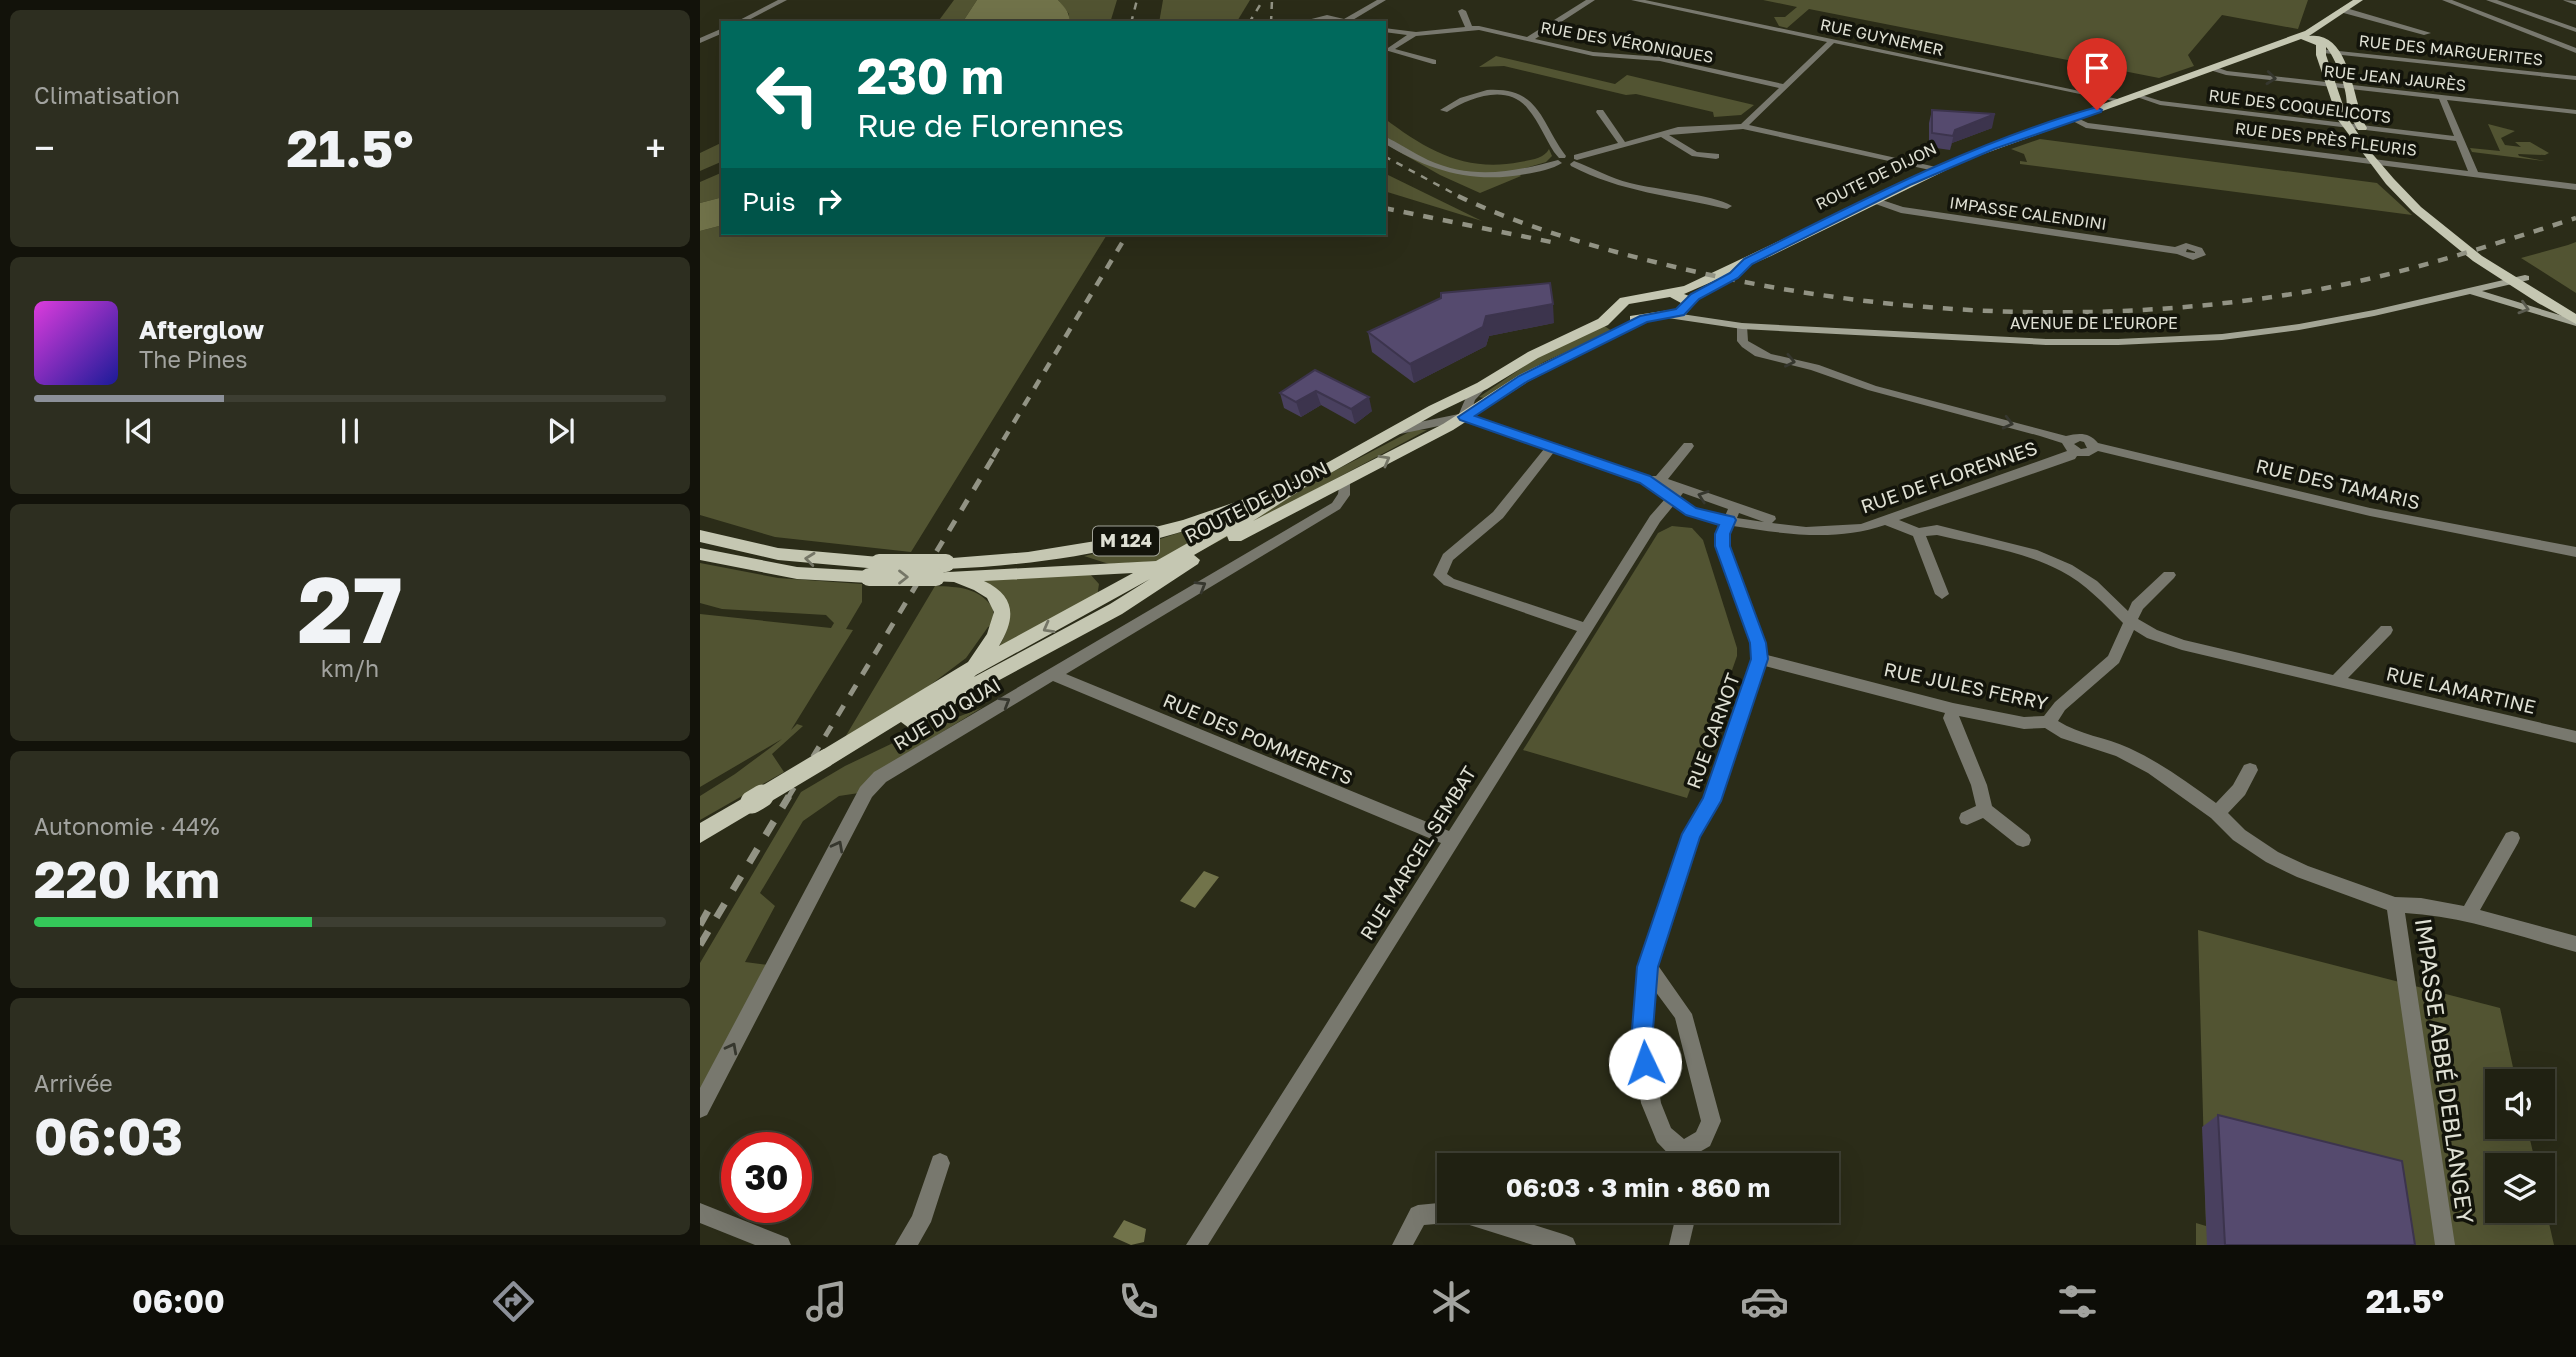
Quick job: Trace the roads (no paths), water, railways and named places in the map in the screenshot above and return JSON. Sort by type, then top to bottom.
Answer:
[{"type":"main road","name":"ROUTE DE DIJON","points":[[700,834],[970,670],[1238,523],[1298,484],[1434,409],[1482,386],[1533,355],[1603,322],[1619,309],[1621,303],[1631,298],[1671,293],[1748,262],[1936,170],[1991,147],[2305,35],[2358,0]]},
{"type":"main road","points":[[2305,35],[2318,42],[2323,51],[2321,55],[2330,85],[2347,125],[2371,161],[2424,215],[2511,281],[2574,316]]},
{"type":"main road","points":[[2305,35],[2329,43],[2337,52],[2353,104],[2351,109],[2386,163],[2434,211],[2574,316]]},
{"type":"main road","name":"ROUTE DE DIJON","points":[[1668,316],[1680,312],[1687,304],[1734,275],[1748,262]]},
{"type":"main road","name":"AVENUE DE L'EUROPE","points":[[1668,316],[1742,326],[2020,340],[2118,342],[2222,337],[2299,327],[2525,278]]},
{"type":"main road","name":"AVENUE DE L'EUROPE","points":[[2472,291],[2574,316]]},
{"type":"main road","points":[[1671,293],[1684,298],[1687,304]]},
{"type":"main road","name":"AVENUE DE L'EUROPE","points":[[1687,304],[1713,322]]},
{"type":"main road","points":[[1619,309],[1629,318],[1668,316]]},
{"type":"main road","name":"ROUTE DE DIJON","points":[[826,758],[881,734],[1115,609],[1186,563],[1464,417],[1524,378],[1644,319]]},
{"type":"main road","name":"M 124","points":[[941,570],[1048,556],[1161,532],[1203,520],[1298,484]]},
{"type":"main road","name":"M 124","points":[[700,536],[778,555],[874,570]]},
{"type":"main road","name":"M 124","points":[[700,554],[797,573],[1099,569],[1186,563]]},
{"type":"main road","name":"M 124","points":[[1048,556],[1080,561],[1099,569],[1105,576],[1106,584],[1102,598]]},
{"type":"main road","name":"M 124","points":[[941,570],[989,590],[1000,605],[1003,615],[998,635],[970,670]]},
{"type":"main road","name":"ROUTE DE DIJON","points":[[1072,632],[1102,598]]},
{"type":"street","points":[[741,21],[783,0]]},
{"type":"street","points":[[1350,21],[1382,0]]},
{"type":"street","points":[[1529,39],[1591,0]]},
{"type":"street","name":"RUE GUYNEMER","points":[[1635,0],[2123,101]]},
{"type":"street","points":[[2446,0],[2576,51]]},
{"type":"street","points":[[2490,0],[2576,30]]},
{"type":"street","points":[[2567,0],[2576,3]]},
{"type":"street","points":[[2343,10],[2427,33]]},
{"type":"street","points":[[1462,11],[1469,28]]},
{"type":"street","points":[[1304,21],[1327,17],[1344,21]]},
{"type":"street","name":"RUE DES VÉRONIQUES","points":[[1386,30],[1416,34],[1469,28],[1593,54],[1660,59],[1782,86]]},
{"type":"street","points":[[700,41],[721,31]]},
{"type":"street","points":[[1416,34],[1390,50],[1433,62]]},
{"type":"street","points":[[1743,126],[1832,41]]},
{"type":"street","name":"RUE DES MARGUERITES","points":[[2323,51],[2576,78]]},
{"type":"street","name":"RUE JEAN JAURÈS","points":[[2213,68],[2226,74],[2576,112]]},
{"type":"street","points":[[1444,110],[1455,102],[1483,94],[1502,93],[1520,97],[1530,105],[1560,160]]},
{"type":"street","name":"RUE DES COQUELICOTS","points":[[2138,96],[2160,103],[2460,139]]},
{"type":"street","points":[[2442,97],[2474,174]]},
{"type":"street","points":[[1600,112],[1623,145]]},
{"type":"street","name":"RUE DES PRÈS FLEURIS","points":[[2073,119],[2086,125],[2576,187]]},
{"type":"street","points":[[1386,140],[1426,165],[1466,175],[1515,175],[1560,160],[1575,161],[1661,134],[1691,128],[1743,126],[1936,170]]},
{"type":"street","points":[[1661,134],[1695,154],[1716,156]]},
{"type":"street","points":[[1575,161],[1597,175],[1636,187],[1727,206]]},
{"type":"street","name":"IMPASSE CALENDINI","points":[[1873,200],[1910,212],[2179,251]]},
{"type":"street","points":[[1742,326],[1742,340],[1745,345],[1760,352],[1872,388],[2036,430],[2071,446]]},
{"type":"street","points":[[1464,417],[1470,399],[1482,386]]},
{"type":"street","name":"ROUTE DE DIJON","points":[[1400,430],[1464,417]]},
{"type":"street","name":"RUE DE FLORENNES","points":[[1464,417],[1653,482],[1676,494],[1732,514],[1806,531],[1837,532],[1862,528],[2071,456],[2071,446],[2086,453],[2092,451],[2094,446]]},
{"type":"street","points":[[1653,482],[1688,446]]},
{"type":"street","name":"RUE DES TAMARIS","points":[[2094,446],[2370,512],[2576,552]]},
{"type":"street","points":[[1551,448],[1498,515],[1448,557],[1440,575],[1449,582],[1585,628]]},
{"type":"street","name":"RUE DU QUAI","points":[[700,1108],[866,792],[880,777],[1336,506],[1344,495],[1344,482]]},
{"type":"street","name":"RUE MARCEL SEMBAT","points":[[1196,1245],[1585,628],[1655,519],[1676,494]]},
{"type":"street","points":[[1923,508],[1937,530]]},
{"type":"street","name":"RUE CARNOT","points":[[1682,1153],[1664,1135],[1651,1103],[1642,1042],[1648,967],[1691,834],[1712,801],[1759,659],[1758,643],[1723,546],[1723,534],[1732,514]]},
{"type":"street","points":[[1886,520],[1919,533],[1942,594]]},
{"type":"street","name":"RUE LAMARTINE","points":[[1919,533],[1937,530],[2032,553],[2067,568],[2092,585],[2130,621],[2152,634],[2182,645],[2576,737]]},
{"type":"street","points":[[2048,722],[2060,706],[2114,659],[2137,606],[2169,575]]},
{"type":"street","name":"RUE LAMARTINE","points":[[2336,681],[2386,630]]},
{"type":"street","name":"RUE JULES FERRY","points":[[1759,659],[1953,709],[2024,723],[2048,722],[2066,734],[2121,751],[2154,768],[2217,813],[2239,835],[2272,857],[2303,872],[2395,905],[2421,906],[2468,915],[2576,944]]},
{"type":"street","name":"RUE DES POMMERETS","points":[[1051,674],[1451,840]]},
{"type":"street","points":[[1953,709],[1951,718],[1979,785],[1986,810],[2023,840]]},
{"type":"street","points":[[2217,813],[2239,790],[2250,770]]},
{"type":"street","points":[[1967,818],[1986,810]]},
{"type":"street","points":[[2468,915],[2512,838]]},
{"type":"street","name":"IMPASSE ABBÉ DEBLANGEY","points":[[2395,905],[2445,1245]]},
{"type":"street","name":"RUE CARNOT","points":[[1648,967],[1683,1014],[1711,1121],[1703,1139],[1691,1153]]},
{"type":"street","points":[[905,1245],[921,1222],[940,1163]]},
{"type":"street","points":[[1402,1245],[1418,1215],[1460,1212],[1566,1245]]},
{"type":"street","points":[[700,1213],[781,1245]]},
{"type":"street","points":[[1679,1245],[1684,1223]]},
{"type":"railway","points":[[1132,21],[1137,0]]},
{"type":"railway","points":[[1250,21],[1263,0]]},
{"type":"railway","points":[[1271,21],[1272,0]]},
{"type":"railway","points":[[1386,157],[1459,197]]},
{"type":"railway","points":[[1459,197],[1526,224],[1572,239],[1725,278],[1807,293],[1891,304],[2059,312],[2143,310],[2227,303],[2310,291],[2411,268],[2576,218]]},
{"type":"railway","points":[[1386,208],[1556,243]]},
{"type":"railway","points":[[993,457],[1127,235]]},
{"type":"railway","points":[[788,798],[994,456]]},
{"type":"railway","points":[[700,945],[789,796]]},
{"type":"railway","points":[[700,925],[713,902]]}]
